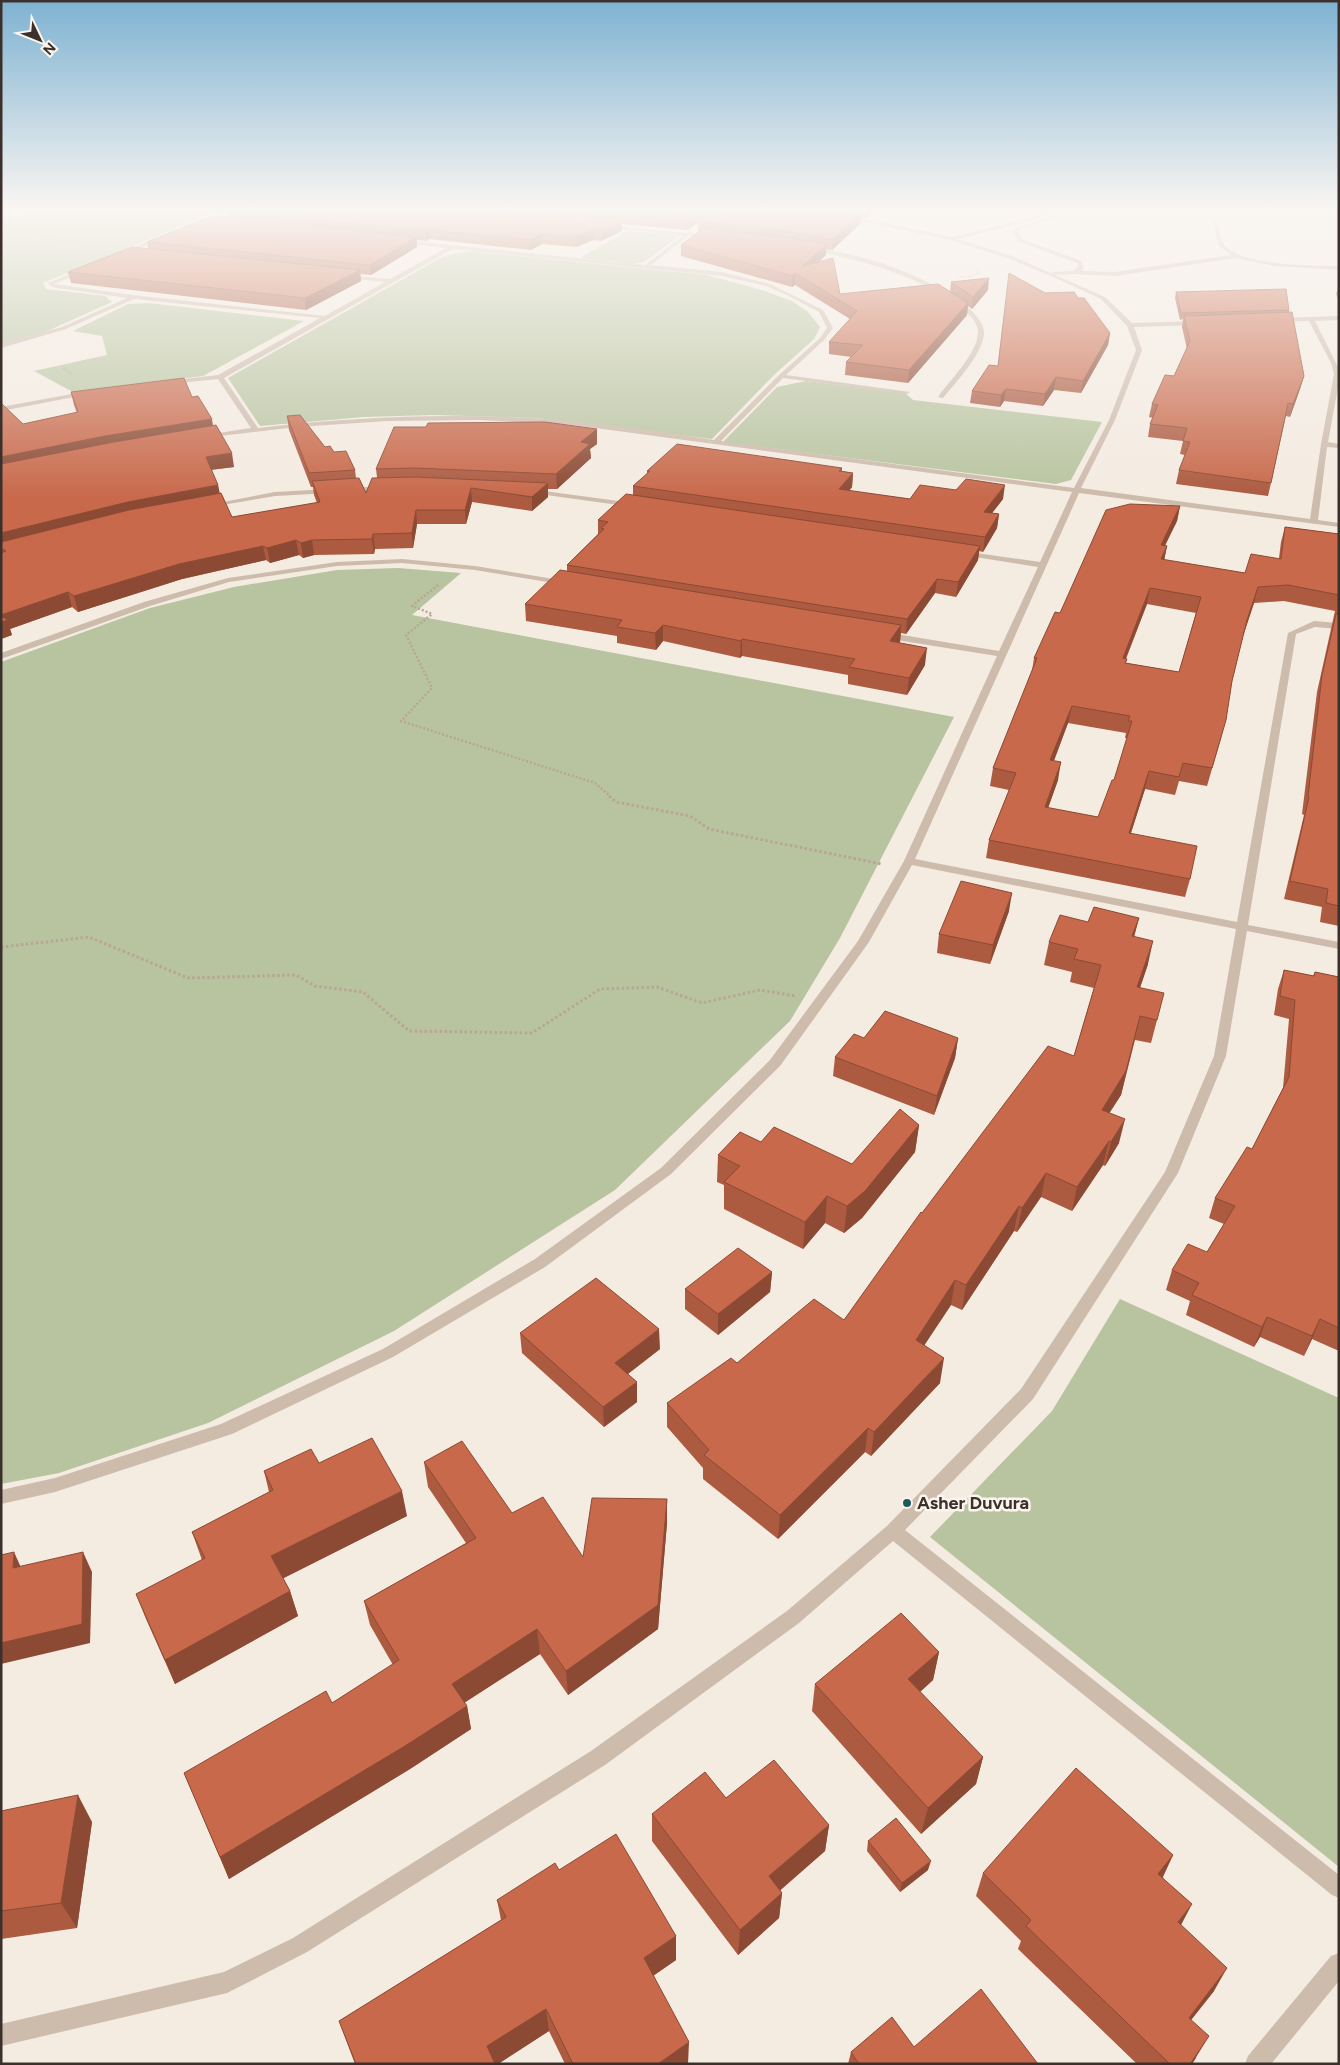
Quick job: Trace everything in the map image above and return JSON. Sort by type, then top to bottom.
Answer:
[{"type":"street","points":[[1,346],[64,328],[112,305]]},
{"type":"street","points":[[218,305],[324,317]]},
{"type":"street","points":[[160,384],[220,377],[345,305]]},
{"type":"street","points":[[716,442],[781,376],[822,340],[830,328],[821,311],[810,305]]},
{"type":"street","points":[[941,397],[975,349],[982,332],[977,319],[969,310],[961,305]]},
{"type":"street","points":[[1,1497],[55,1485],[226,1429],[388,1353],[540,1263],[666,1171],[775,1063],[863,942],[907,865],[1077,489],[1112,420],[1139,350],[1130,325],[1110,305]]},
{"type":"street","points":[[1273,320],[1339,318]]},
{"type":"street","points":[[1311,319],[1330,355],[1337,374],[1324,444],[1314,521]]},
{"type":"street","points":[[1130,325],[1206,322]]},
{"type":"street","points":[[781,376],[907,392]]},
{"type":"street","points":[[220,377],[255,429]]},
{"type":"street","points":[[1,409],[93,392]]},
{"type":"street","points":[[197,438],[255,429],[365,419],[471,417],[572,423],[1339,525]]},
{"type":"street","points":[[1324,444],[1339,446]]},
{"type":"street","points":[[202,506],[275,494],[395,488]]},
{"type":"street","points":[[526,491],[644,506]]},
{"type":"street","points":[[956,552],[1044,565]]},
{"type":"street","points":[[1,656],[147,604],[228,580],[337,564],[402,562],[461,567],[572,584]]},
{"type":"street","points":[[1,2035],[227,1982],[300,1945],[598,1758],[792,1617],[893,1531],[1028,1394],[1171,1173],[1220,1056],[1292,633],[1314,624],[1339,626]]},
{"type":"street","points":[[875,633],[1002,654]]},
{"type":"street","points":[[907,865],[1339,946]]},
{"type":"street","points":[[893,1531],[1339,1888]]},
{"type":"street","points":[[1256,2064],[1339,1964]]},
{"type":"path","points":[[461,567],[412,606],[432,614],[406,635],[432,688],[401,720],[595,783],[616,802],[690,816],[709,829],[907,865]]},
{"type":"path","points":[[1,947],[89,937],[188,978],[296,976],[315,986],[363,992],[409,1031],[532,1033],[600,989],[657,987],[702,1003],[760,990],[821,1000]]},
{"type":"green space","points":[[1,305],[105,305],[41,334],[1,344]]},
{"type":"green space","points":[[125,305],[169,305],[304,321],[203,376],[73,392],[34,371],[107,355],[102,336],[73,331]]},
{"type":"green space","points":[[357,305],[798,305],[808,312],[820,327],[814,339],[773,376],[712,439],[536,418],[434,415],[364,417],[260,426],[228,378]]},
{"type":"green space","points":[[806,381],[905,393],[913,400],[1102,422],[1071,480],[1056,484],[723,442],[777,387]]},
{"type":"green space","points":[[398,568],[461,573],[412,615],[954,717],[840,938],[790,1021],[615,1190],[394,1331],[208,1423],[59,1473],[1,1484],[1,662],[150,608],[234,587],[337,570]]},
{"type":"green space","points":[[1120,1299],[1339,1398],[1339,1867],[930,1537],[1052,1411]]},
{"type":"building","points":[[848,305],[966,305],[909,370],[846,362],[863,345],[829,342],[857,311]]},
{"type":"building","points":[[1005,305],[1089,305],[1110,333],[1083,381],[1056,377],[1045,394],[1006,389],[1001,395],[972,391],[989,365],[998,366]]},
{"type":"building","points":[[1179,305],[1288,305],[1289,310],[1181,313]]},
{"type":"building","points":[[1292,312],[1304,376],[1293,404],[1288,403],[1271,483],[1179,470],[1190,442],[1183,441],[1187,428],[1150,424],[1158,405],[1152,404],[1165,375],[1174,376],[1190,341],[1184,316]]},
{"type":"building","points":[[184,378],[192,397],[198,396],[212,419],[105,436],[1,457],[1,403],[23,424],[78,412],[71,392]]},
{"type":"building","points":[[300,415],[325,447],[330,446],[334,452],[346,451],[355,470],[309,473],[287,416]]},
{"type":"building","points":[[545,422],[597,429],[581,442],[590,444],[556,474],[415,468],[376,469],[394,427],[426,427],[428,423]]},
{"type":"building","points":[[216,425],[232,453],[206,457],[218,485],[128,502],[1,533],[1,464]]},
{"type":"building","points":[[677,444],[842,468],[839,471],[853,473],[839,489],[910,499],[920,485],[956,490],[966,479],[1005,485],[984,512],[999,514],[985,537],[633,486]]},
{"type":"building","points":[[415,477],[548,483],[532,497],[471,488],[465,510],[416,510],[412,533],[373,534],[372,539],[312,540],[301,543],[296,540],[267,548],[263,546],[179,564],[74,596],[68,592],[1,615],[1,553],[6,551],[1,548],[1,542],[129,510],[221,493],[232,517],[320,502],[312,481],[359,478],[366,493],[372,478]]},
{"type":"building","points":[[626,494],[980,546],[958,582],[937,579],[907,619],[567,565],[604,529],[601,528],[608,522],[598,520]]},
{"type":"building","points":[[1130,504],[1180,506],[1161,545],[1167,546],[1161,559],[1245,573],[1251,554],[1281,559],[1285,527],[1339,534],[1339,595],[1288,585],[1258,587],[1247,620],[1232,681],[1226,720],[1212,768],[1183,763],[1179,777],[1149,771],[1129,833],[1197,846],[1190,879],[989,840],[1016,773],[993,768],[1037,658],[1034,658],[1055,612],[1060,613],[1106,510]],"holes":[[[1150,588],[1201,597],[1179,672],[1125,663],[1127,659],[1123,658]],[[1072,706],[1130,716],[1128,721],[1132,721],[1114,780],[1112,780],[1098,817],[1045,807],[1061,762],[1050,760]]]},
{"type":"building","points":[[560,570],[901,625],[890,641],[927,648],[909,678],[849,667],[855,659],[742,639],[741,641],[663,625],[655,633],[617,627],[622,620],[525,604]]},
{"type":"building","points":[[1336,614],[1339,614],[1339,906],[1326,903],[1328,889],[1290,881],[1309,797],[1322,675]]},
{"type":"building","points":[[1,616],[8,620],[1,622]]},
{"type":"building","points":[[961,881],[1012,893],[993,945],[939,934]]},
{"type":"building","points":[[1094,907],[1139,918],[1132,936],[1153,941],[1137,987],[1164,993],[1157,1020],[1140,1016],[1126,1071],[1102,1110],[1125,1119],[1111,1142],[1109,1141],[1077,1187],[1046,1173],[1022,1208],[1019,1206],[966,1285],[955,1280],[916,1340],[944,1358],[874,1432],[868,1428],[780,1515],[704,1455],[709,1450],[667,1403],[731,1358],[737,1363],[814,1299],[844,1320],[921,1212],[1048,1046],[1074,1056],[1101,965],[1074,959],[1078,949],[1049,942],[1060,915],[1088,922]]},
{"type":"building","points":[[1284,970],[1314,976],[1315,972],[1339,977],[1339,1328],[1320,1319],[1312,1336],[1267,1317],[1262,1327],[1192,1295],[1199,1283],[1172,1270],[1188,1244],[1207,1252],[1235,1206],[1215,1198],[1247,1147],[1252,1149],[1289,1077],[1295,1000],[1280,996]]},
{"type":"building","points":[[885,1011],[958,1038],[937,1096],[835,1057],[854,1034],[864,1038]]},
{"type":"building","points":[[900,1109],[919,1125],[865,1191],[847,1206],[827,1196],[805,1222],[724,1182],[740,1166],[718,1155],[740,1132],[761,1142],[774,1127],[852,1164]]},
{"type":"building","points":[[738,1248],[772,1272],[718,1314],[685,1289]]},
{"type":"building","points":[[596,1278],[659,1329],[615,1363],[637,1382],[603,1407],[520,1333]]},
{"type":"building","points":[[372,1438],[402,1491],[271,1556],[290,1591],[165,1660],[136,1594],[205,1558],[192,1532],[273,1490],[264,1471],[311,1449],[319,1463]]},
{"type":"building","points":[[462,1441],[512,1513],[543,1497],[583,1557],[592,1498],[667,1499],[658,1605],[566,1671],[537,1629],[452,1684],[467,1706],[405,1746],[220,1857],[184,1773],[326,1691],[332,1703],[399,1660],[364,1601],[476,1538],[424,1462]]},
{"type":"building","points":[[14,1552],[13,1568],[83,1552],[82,1624],[1,1643],[1,1555]]},
{"type":"building","points":[[901,1613],[939,1652],[908,1679],[983,1757],[928,1808],[815,1684]]},
{"type":"building","points":[[774,1760],[829,1825],[769,1876],[782,1893],[740,1930],[652,1814],[705,1772],[726,1798]]},
{"type":"building","points":[[1076,1768],[1173,1855],[1158,1874],[1192,1904],[1178,1922],[1227,1968],[1189,2018],[1209,2036],[1190,2064],[1170,2064],[1026,1926],[1031,1920],[983,1873]]},
{"type":"building","points":[[78,1795],[61,1903],[1,1911],[1,1811]]},
{"type":"building","points":[[896,1818],[931,1861],[902,1883],[868,1841]]},
{"type":"building","points":[[616,1834],[676,1936],[644,1958],[689,2042],[658,2064],[573,2064],[546,2009],[487,2046],[495,2064],[356,2064],[339,2021],[506,1917],[497,1900],[555,1863],[559,1870]]},
{"type":"building","points":[[981,1989],[1038,2064],[859,2064],[851,2052],[892,2017],[914,2047]]},
{"type":"place","name":"Asher Duvura","points":[[907,1503]]}]
